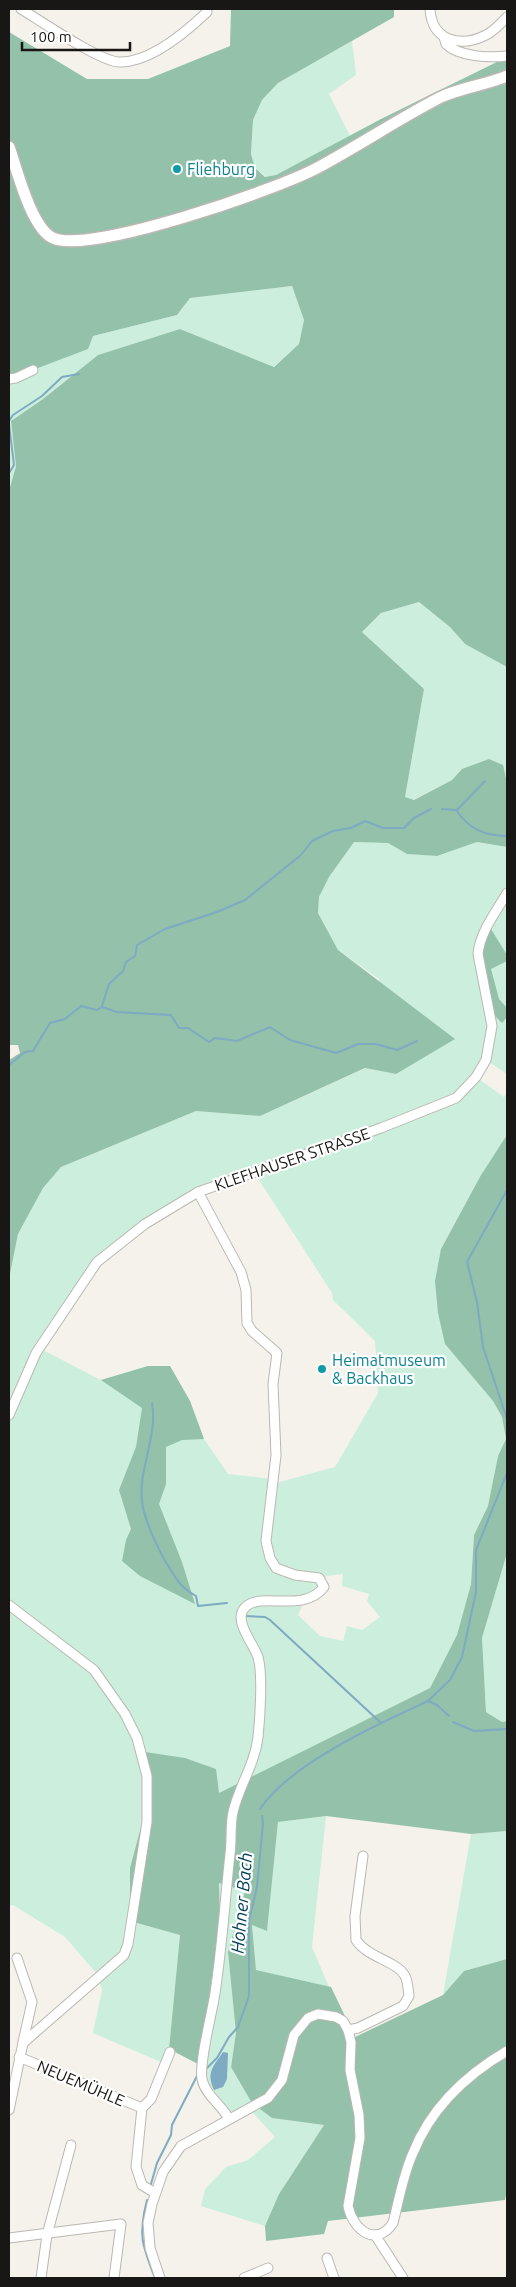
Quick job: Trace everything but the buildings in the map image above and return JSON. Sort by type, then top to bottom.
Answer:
[{"type":"street","points":[[21,9],[99,56],[117,62],[138,59],[150,53],[184,33],[207,12]]},
{"type":"street","points":[[430,9],[432,25],[444,37],[446,44],[455,50],[487,58],[507,56]]},
{"type":"street","points":[[444,37],[460,40],[479,38],[492,31],[507,17]]},
{"type":"street","points":[[9,147],[32,212],[42,229],[55,239],[68,241],[87,239],[135,231],[234,202],[316,169],[441,97],[507,76]]},
{"type":"street","points":[[9,379],[16,378],[33,370]]},
{"type":"street","name":"KLEFHAUSER STRASSE","points":[[9,1415],[36,1353],[97,1262],[145,1224],[198,1192],[418,1114],[456,1098],[476,1077],[486,1060],[492,1026],[478,954],[479,945],[482,936],[507,893]]},
{"type":"street","points":[[198,1192],[241,1272],[246,1290],[247,1323],[252,1331],[277,1353],[273,1384],[276,1455],[266,1541],[270,1558],[276,1568],[285,1573],[319,1578],[324,1587],[312,1598],[295,1602],[269,1600],[253,1603],[245,1608],[242,1614],[241,1620],[255,1650],[260,1668],[258,1736],[251,1766],[239,1791],[233,1813],[231,1850],[215,1992],[202,2068],[203,2084],[229,2119]]},
{"type":"street","points":[[9,1605],[94,1670],[125,1714],[142,1751],[148,1788],[147,1822],[128,1944],[124,1955],[23,2043]]},
{"type":"street","points":[[348,2030],[358,2028],[403,2006],[409,1996],[405,1976],[400,1970],[368,1953],[356,1940],[356,1912],[363,1856]]},
{"type":"street","points":[[9,2110],[32,2002],[17,1958]]},
{"type":"street","points":[[160,2278],[150,2248],[148,2223],[162,2172],[181,2146],[268,2098],[282,2080],[294,2035],[308,2018],[318,2014],[336,2017],[343,2021],[348,2030],[351,2042],[350,2070],[359,2115],[360,2138],[348,2206],[350,2216],[355,2224],[364,2233],[375,2235],[387,2231],[393,2223],[413,2152],[444,2101],[470,2076],[507,2051]]},
{"type":"street","name":"NEUEMÜHLE","points":[[155,2193],[142,2185],[136,2167],[142,2108],[152,2099],[170,2052]]},
{"type":"street","name":"NEUEMÜHLE","points":[[19,2057],[142,2108]]},
{"type":"street","points":[[41,2278],[48,2235],[71,2144]]},
{"type":"street","points":[[9,2238],[48,2235],[121,2224],[114,2278]]},
{"type":"street","points":[[375,2235],[403,2278]]},
{"type":"street","points":[[327,2258],[334,2278]]},
{"type":"street","points":[[244,2278],[268,2268]]},
{"type":"green space","points":[[231,9],[394,9],[394,17],[278,83],[262,100],[253,120],[251,154],[255,168],[265,177],[276,175],[381,119],[507,57],[507,667],[465,644],[450,627],[419,602],[381,613],[362,632],[424,689],[405,797],[414,800],[452,780],[462,769],[489,759],[503,765],[507,783],[507,847],[477,842],[437,856],[407,854],[388,843],[354,842],[329,877],[319,897],[318,913],[338,950],[455,1039],[396,1074],[365,1068],[260,1116],[196,1111],[61,1167],[43,1188],[18,1234],[9,1279],[9,1060],[20,1053],[18,1045],[9,1045],[9,491],[16,466],[11,421],[43,399],[98,355],[180,329],[274,367],[299,344],[304,320],[292,286],[190,298],[177,315],[93,336],[88,349],[9,379],[9,32],[87,79],[148,79],[230,46]]},
{"type":"green space","points":[[352,41],[356,75],[329,94],[350,136],[276,175],[266,177],[255,168],[251,155],[253,120],[262,100],[278,83]]},
{"type":"green space","points":[[292,286],[304,320],[299,344],[273,367],[180,329],[98,355],[43,399],[11,421],[16,466],[9,491],[9,379],[93,336],[177,315],[190,298]]},
{"type":"green space","points":[[419,602],[450,627],[465,644],[507,667],[507,783],[506,780],[462,769],[452,780],[413,800],[405,797],[424,689],[362,632],[381,613]]},
{"type":"green space","points":[[354,842],[388,843],[407,854],[437,856],[477,842],[507,847],[507,1074],[486,1060],[476,1077],[504,1097],[507,1093],[507,1136],[481,1175],[441,1249],[445,1344],[493,1401],[502,1417],[506,1439],[498,1456],[488,1506],[474,1535],[471,1584],[457,1635],[430,1688],[218,1794],[143,1819],[130,1868],[180,1935],[169,2049],[163,2063],[93,2033],[102,1990],[97,1974],[65,1937],[13,1905],[9,1906],[9,1279],[18,1234],[43,1188],[61,1167],[196,1111],[260,1116],[366,1068],[396,1074],[379,979],[338,950],[318,913],[319,897],[329,877]],"holes":[[[257,1177],[332,1293],[333,1300],[375,1341],[378,1393],[335,1467],[276,1483],[273,1479],[228,1474],[204,1439],[190,1401],[170,1366],[148,1366],[101,1380],[41,1349],[99,1266],[139,1233],[197,1195]],[[343,1574],[342,1586],[369,1594],[367,1601],[380,1617],[362,1630],[347,1626],[343,1641],[320,1636],[298,1615],[306,1597],[319,1592],[326,1576]]]},
{"type":"green space","points":[[491,929],[507,955],[507,961],[491,969],[499,999],[507,1008],[507,1017],[502,1023],[494,1015],[480,951]]},
{"type":"green space","points":[[507,1135],[507,1553],[482,1638],[486,1712],[502,1722],[507,1721],[507,1831],[471,1834],[326,1816],[278,1822],[267,1931],[252,1925],[256,1970],[331,1987],[355,2037],[443,1995],[464,1971],[507,1959],[507,2190],[505,2200],[328,2221],[324,2234],[266,2241],[265,2226],[279,2194],[324,2125],[272,2118],[252,2103],[231,2067],[236,2033],[228,1952],[245,1891],[219,1883],[220,1919],[200,2065],[169,2049],[180,1935],[130,1921],[130,1868],[143,1819],[145,1752],[185,1758],[216,1769],[219,1793],[430,1688],[457,1635],[471,1584],[474,1535],[488,1506],[498,1456],[506,1439],[502,1417],[493,1401],[445,1344],[438,1313],[435,1281],[441,1249],[481,1175]]},
{"type":"green space","points":[[148,1366],[170,1366],[190,1401],[204,1439],[182,1440],[166,1447],[166,1484],[159,1504],[182,1562],[195,1604],[140,1576],[122,1561],[126,1540],[131,1529],[119,1490],[136,1447],[142,1408],[101,1380]]},
{"type":"green space","points":[[507,1553],[507,1721],[502,1722],[486,1712],[482,1638]]},
{"type":"green space","points":[[326,1816],[312,1947],[329,1987],[256,1970],[252,1924],[267,1930],[278,1822]]},
{"type":"green space","points":[[507,1831],[507,1959],[464,1971],[443,1995],[471,1834]]},
{"type":"green space","points":[[219,1882],[245,1891],[228,1952],[236,2033],[231,2067],[272,2118],[324,2125],[279,2194],[265,2226],[201,2206],[205,2189],[226,2167],[248,2160],[275,2137],[253,2113],[228,2111],[209,2089],[204,2079],[220,1919]]},
{"type":"water","points":[[223,2052],[228,2053],[227,2079],[223,2087],[214,2090],[211,2074]]},
{"type":"waterway","points":[[9,421],[13,415],[42,396],[62,377],[79,374]]},
{"type":"waterway","points":[[9,424],[14,465],[9,473]]},
{"type":"waterway","points":[[457,810],[485,781]]},
{"type":"waterway","points":[[102,1006],[109,984],[123,971],[126,962],[135,956],[137,945],[165,929],[217,912],[245,900],[301,855],[312,841],[333,831],[351,828],[365,821],[383,828],[404,828],[414,818],[431,809]]},
{"type":"waterway","points":[[442,809],[456,810],[472,827],[485,833],[507,836]]},
{"type":"waterway","points":[[9,1065],[25,1052],[33,1051],[50,1023],[65,1019],[81,1006],[97,1010],[102,1007],[117,1012],[171,1015],[179,1028],[188,1028],[209,1042],[215,1038],[237,1041],[270,1027],[290,1040],[336,1053],[358,1044],[376,1044],[397,1050],[417,1041]]},
{"type":"waterway","points":[[507,1190],[467,1262],[477,1302],[483,1347],[507,1419]]},
{"type":"waterway","points":[[152,1403],[152,1428],[142,1489],[143,1508],[148,1523],[164,1559],[180,1584],[196,1596],[198,1606],[227,1603]]},
{"type":"waterway","points":[[428,1701],[450,1680],[462,1657],[476,1592],[476,1550],[507,1473]]},
{"type":"waterway","points":[[244,1616],[265,1617],[270,1620],[380,1722]]},
{"type":"waterway","name":"Hohner Bach","points":[[260,1809],[274,1792],[292,1776],[337,1746],[385,1721],[428,1701],[437,1705],[449,1716]]},
{"type":"waterway","name":"Hohner Bach","points":[[453,1722],[474,1731],[507,1729]]},
{"type":"waterway","name":"Hohner Bach","points":[[206,2069],[217,2058],[229,2037],[238,2027],[249,1996],[249,1921],[257,1887],[262,1816]]},
{"type":"waterway","name":"Hohner Bach","points":[[151,2184],[157,2163],[171,2135],[172,2125],[198,2074]]},
{"type":"waterway","name":"Hohner Bach","points":[[147,2200],[142,2231],[144,2248],[155,2278]]},
{"type":"place","name":"Fliehburg","points":[[177,169]]},
{"type":"place","name":"Heimatmuseum & Backhaus","points":[[322,1369]]}]
